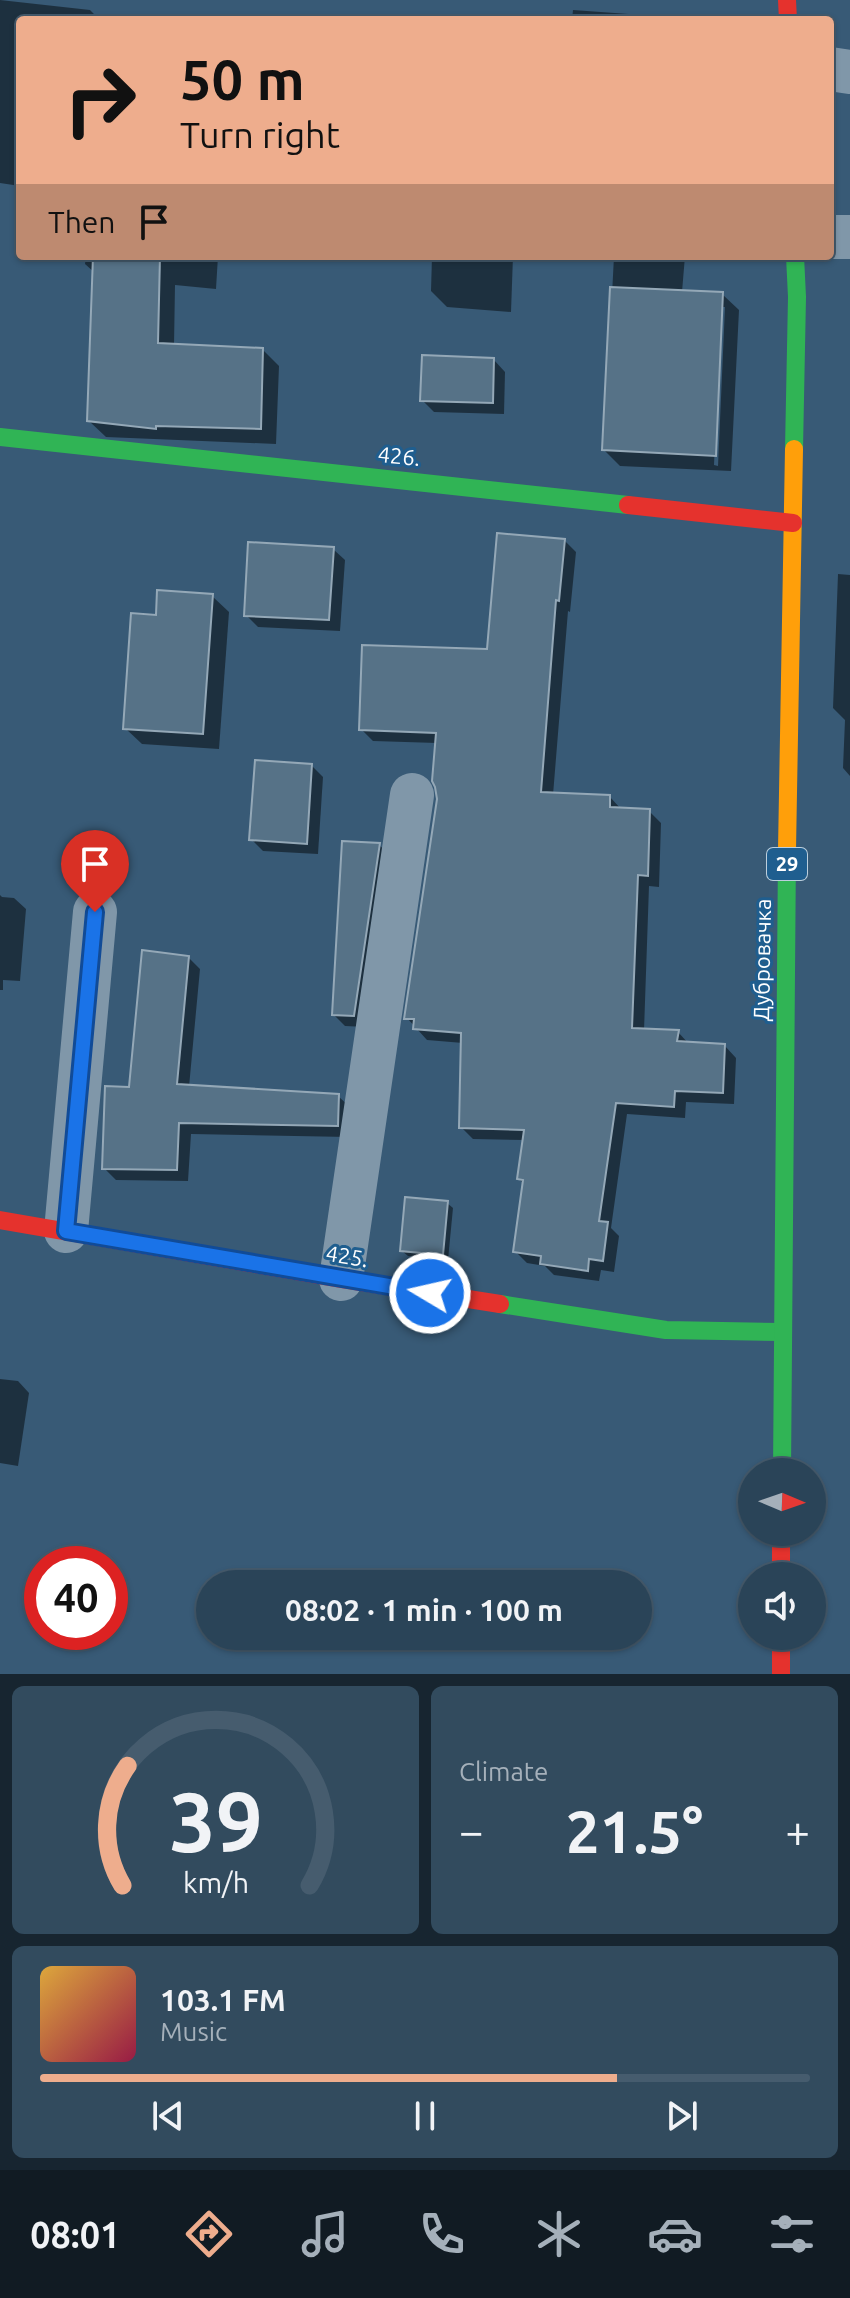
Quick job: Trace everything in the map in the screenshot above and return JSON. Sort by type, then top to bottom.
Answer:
[{"type":"street","name":"Дубровачка","points":[[782,1458],[795,260]]},
{"type":"street","name":"426.","points":[[0,437],[793,523]]},
{"type":"street","points":[[341,1279],[412,795]]},
{"type":"street","points":[[66,1231],[95,912]]},
{"type":"street","name":"425.","points":[[0,1220],[341,1279],[666,1330],[782,1332]]},
{"type":"street","points":[[781,1650],[781,1674]]},
{"type":"building","points":[[93,260],[160,260],[158,343],[263,348],[261,429],[156,426],[156,429],[87,421]]},
{"type":"building","points":[[610,287],[723,292],[716,456],[602,450]]},
{"type":"building","points":[[422,355],[494,358],[493,403],[420,401]]},
{"type":"building","points":[[497,533],[565,539],[559,601],[556,600],[541,792],[610,795],[610,807],[650,809],[648,876],[638,875],[632,1028],[679,1030],[677,1041],[725,1044],[723,1093],[675,1091],[674,1107],[616,1103],[599,1221],[608,1222],[603,1261],[589,1259],[588,1271],[540,1264],[541,1256],[513,1252],[523,1180],[517,1179],[524,1130],[459,1128],[461,1033],[413,1029],[414,1019],[404,1019],[437,799],[432,781],[436,733],[359,730],[362,645],[487,649]]},
{"type":"building","points":[[248,542],[334,547],[329,620],[244,616]]},
{"type":"building","points":[[157,590],[213,594],[203,734],[123,729],[131,613],[156,615]]},
{"type":"building","points":[[255,760],[312,764],[307,844],[249,840]]},
{"type":"building","points":[[342,841],[380,843],[354,1016],[332,1015]]},
{"type":"building","points":[[142,950],[189,956],[177,1084],[339,1094],[338,1126],[179,1123],[177,1170],[102,1169],[105,1086],[129,1087]]},
{"type":"building","points":[[405,1197],[448,1201],[443,1255],[400,1251]]},
{"type":"traffic: fast","points":[[794,449],[795,260]]},
{"type":"traffic: fast","points":[[0,437],[628,505]]},
{"type":"traffic: fast","points":[[782,1458],[787,850]]},
{"type":"traffic: fast","points":[[500,1304],[666,1330],[782,1332]]},
{"type":"traffic: slow","points":[[787,850],[794,449]]},
{"type":"traffic: jam","points":[[787,0],[788,16]]},
{"type":"traffic: jam","points":[[628,505],[793,523]]},
{"type":"traffic: jam","points":[[0,1220],[500,1304]]},
{"type":"traffic: jam","points":[[781,1546],[781,1562]]},
{"type":"traffic: jam","points":[[781,1650],[781,1674]]},
{"type":"route","points":[[95,912],[66,1231],[430,1293]]}]
